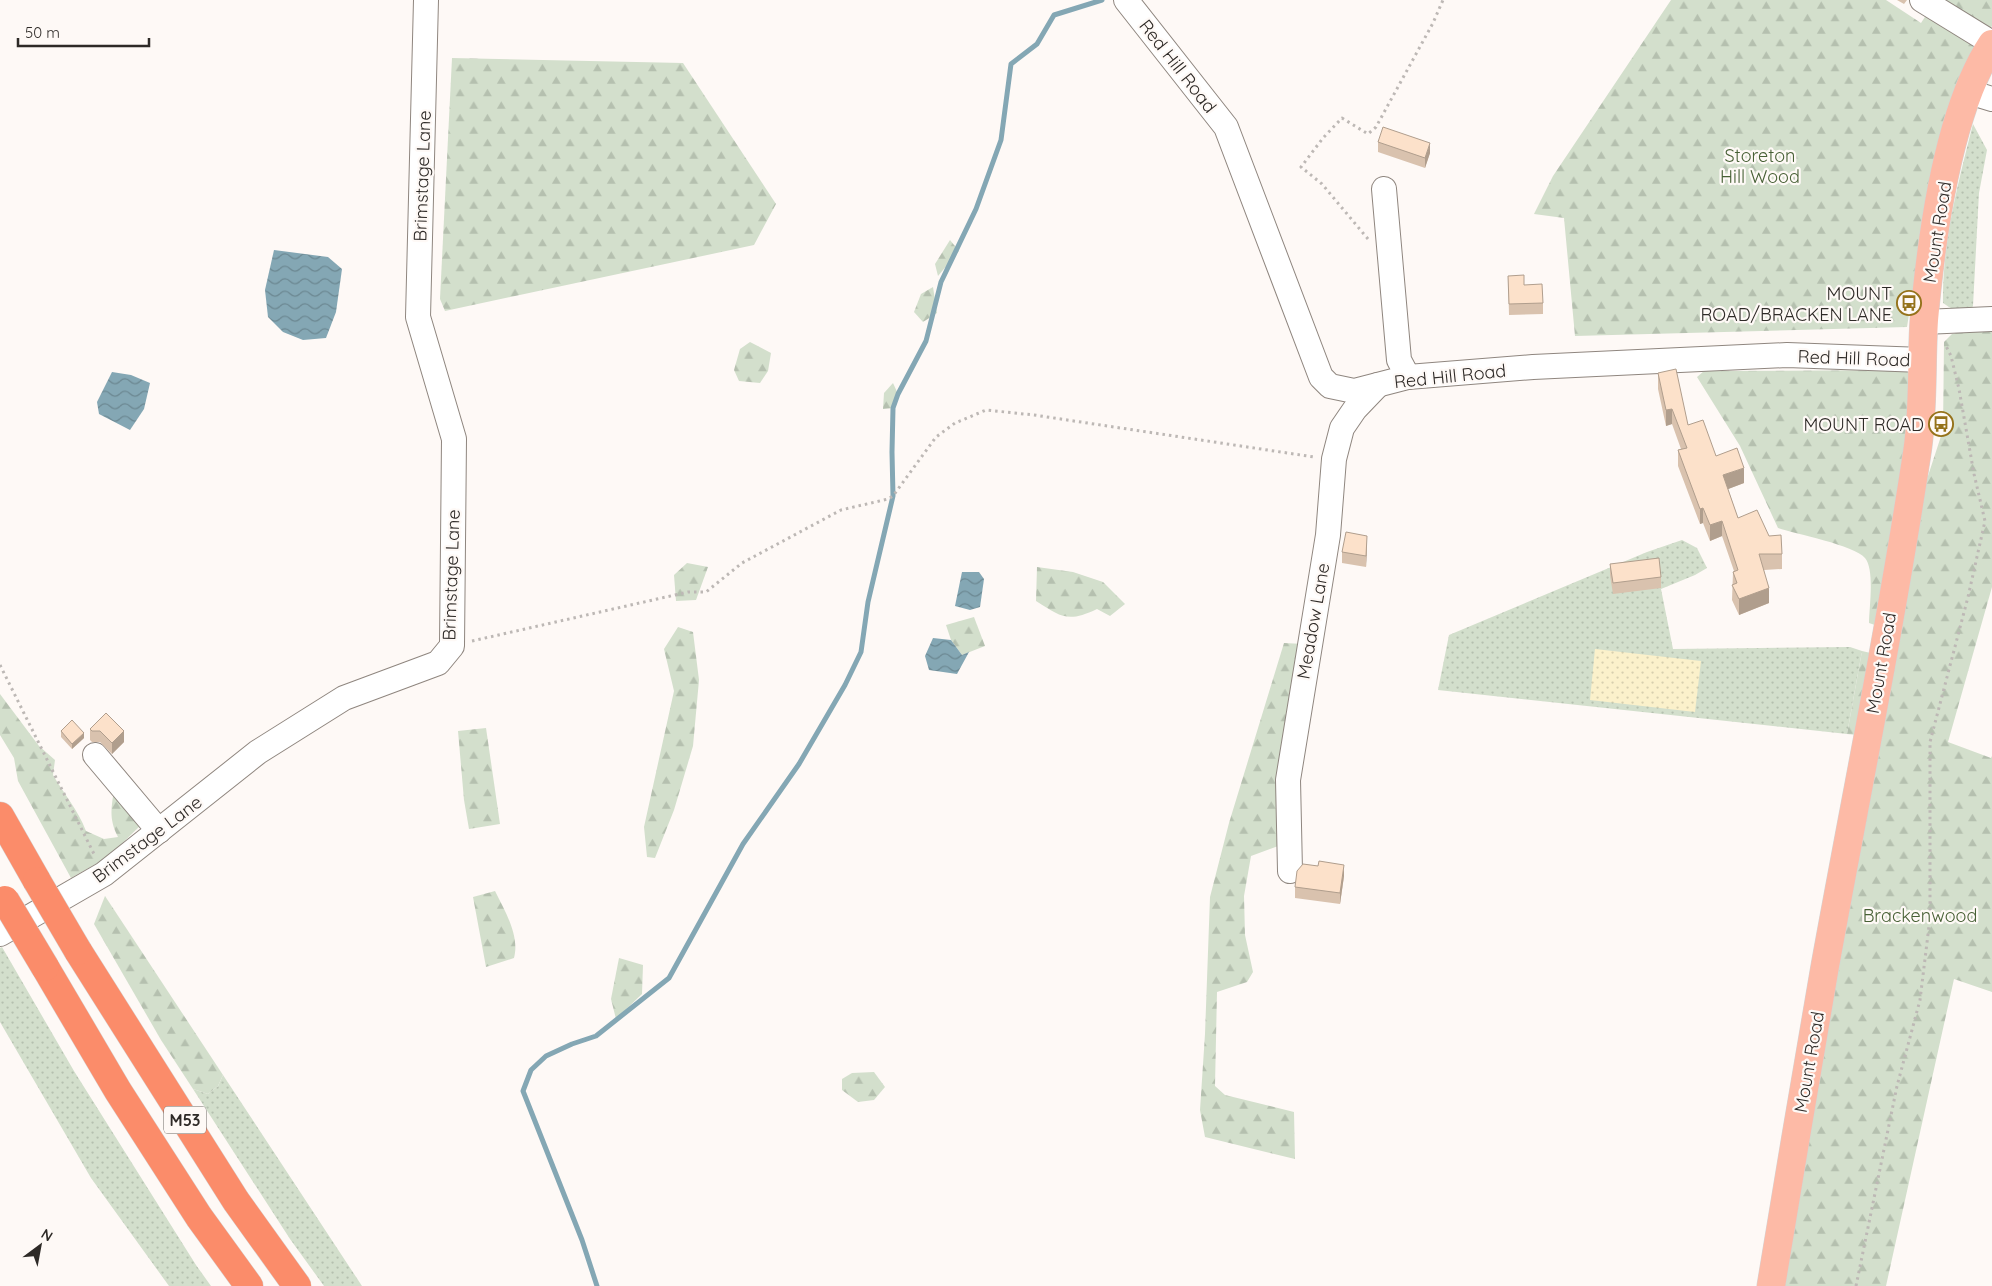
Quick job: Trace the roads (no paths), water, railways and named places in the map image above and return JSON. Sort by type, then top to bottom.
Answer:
[{"type":"highway","name":"M53","points":[[0,816],[78,951],[236,1201],[297,1286]]},
{"type":"highway","name":"M53","points":[[2,896],[118,1090],[193,1209],[249,1286]]},
{"type":"main road","name":"Mount Road","points":[[1771,1286],[1824,971],[1886,640],[1918,449],[1924,322],[1937,219],[1953,142],[1980,96],[1992,44]]},
{"type":"street","name":"Brimstage Lane","points":[[0,934],[104,874],[258,752],[344,698],[438,663],[452,646],[454,439],[418,317],[426,0]]},
{"type":"street","name":"Red Hill Road","points":[[1126,0],[1226,127],[1321,377],[1330,386],[1354,391],[1408,377],[1533,367],[1787,355],[1923,360]]},
{"type":"street","points":[[1922,0],[1992,44]]},
{"type":"street","points":[[1384,189],[1398,360],[1408,377]]},
{"type":"street","points":[[1924,322],[1992,319]]},
{"type":"street","name":"Meadow Lane","points":[[1290,870],[1288,780],[1328,535],[1334,459],[1342,428],[1355,409],[1378,385]]},
{"type":"street","points":[[95,755],[159,831]]},
{"type":"water","points":[[274,250],[328,257],[342,269],[336,312],[326,338],[303,340],[283,332],[268,317],[265,290]]},
{"type":"water","points":[[112,372],[131,375],[150,383],[144,409],[130,430],[99,414],[97,402]]},
{"type":"water","points":[[962,572],[979,572],[984,579],[980,607],[970,610],[955,606]]},
{"type":"water","points":[[933,638],[951,640],[962,655],[969,652],[957,674],[929,670],[925,656]]},
{"type":"waterway","points":[[597,1286],[582,1240],[523,1091],[531,1070],[546,1056],[596,1036],[669,978],[743,844],[799,764],[845,685],[861,652],[868,602],[893,496],[893,408],[898,394],[926,341],[941,282],[976,209],[1001,140],[1011,64],[1037,44],[1054,15],[1102,0]]},
{"type":"place","name":"MOUNT ROAD/BRACKEN LANE","points":[[1909,303]]},
{"type":"place","name":"MOUNT ROAD","points":[[1941,424]]},
{"type":"park label","name":"Storeton Hill Wood","points":[[1760,165]]},
{"type":"park label","name":"Brackenwood","points":[[1920,915]]}]
